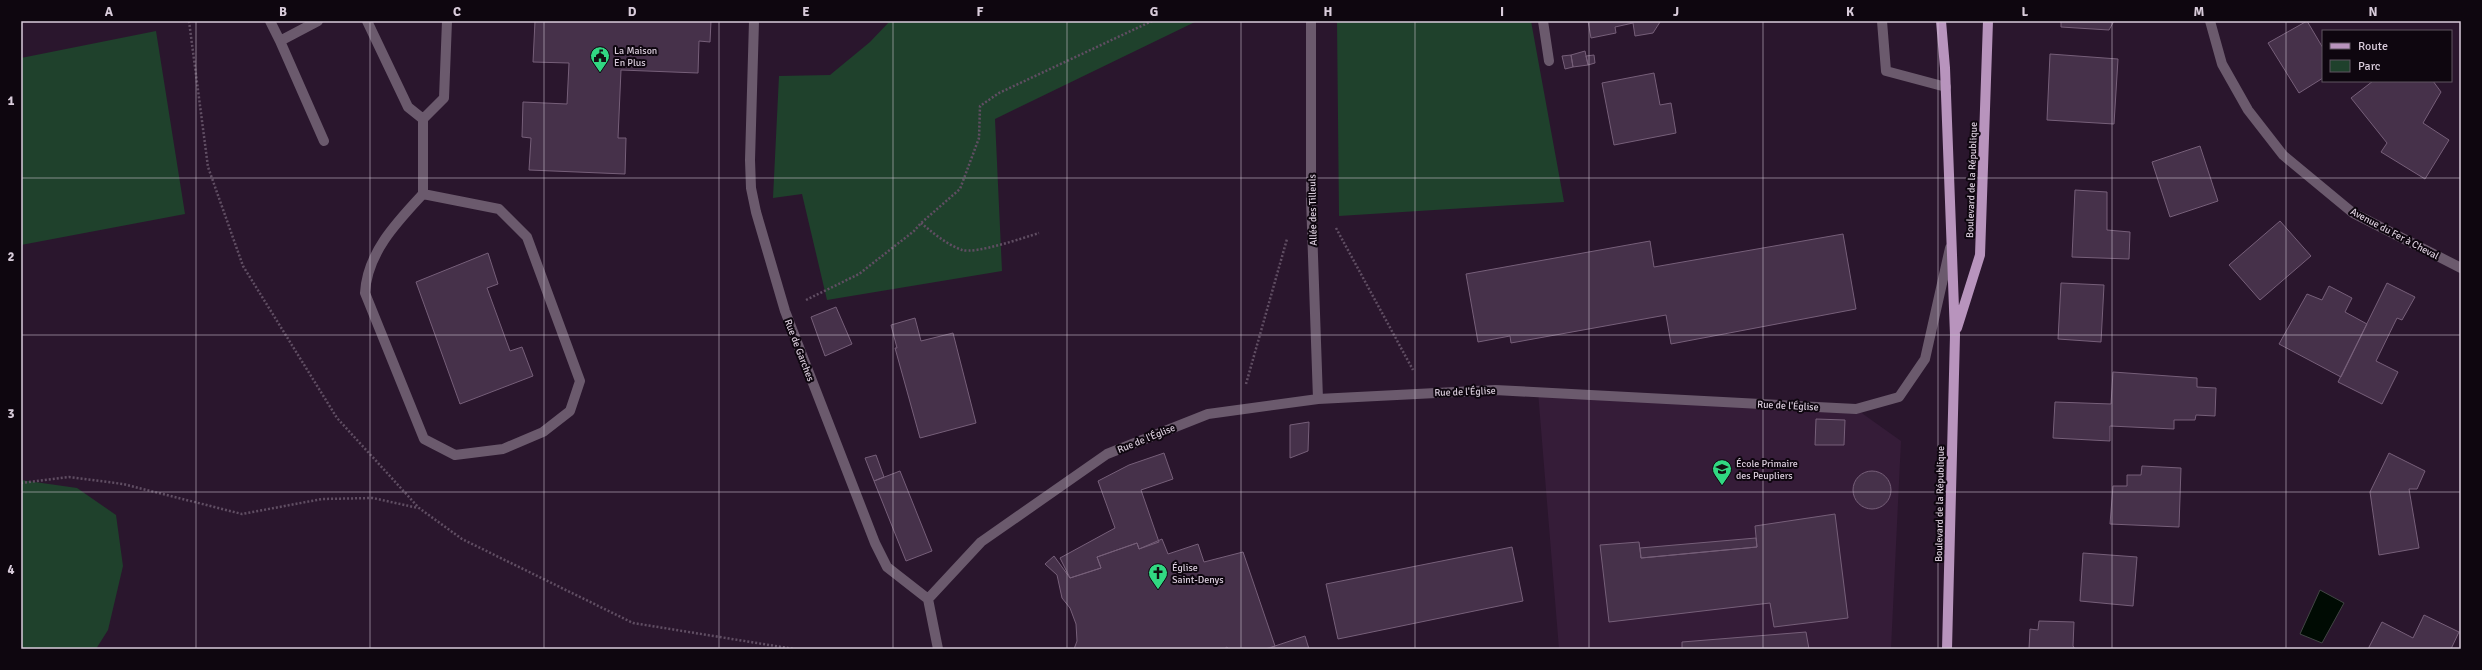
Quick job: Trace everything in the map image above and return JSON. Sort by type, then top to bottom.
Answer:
[{"type":"main road","name":"Boulevard de la République","points":[[1941,21],[1946,87],[1955,335],[1947,649]]},
{"type":"main road","name":"Boulevard de la République","points":[[1955,335],[1980,255],[1988,21]]},
{"type":"street","points":[[270,21],[324,141]]},
{"type":"street","points":[[280,41],[318,21]]},
{"type":"street","points":[[367,21],[408,108],[423,118]]},
{"type":"street","points":[[423,194],[499,209],[527,237],[580,381],[570,410],[543,432],[503,450],[455,455],[424,439],[366,293],[366,277],[388,233],[423,194],[423,118],[444,98],[447,21]]},
{"type":"street","name":"Rue de Garches","points":[[754,21],[751,188],[785,310],[874,543],[887,568],[928,599]]},
{"type":"street","name":"Allée des Tilleuls","points":[[1311,21],[1311,199],[1318,399]]},
{"type":"street","points":[[1543,21],[1550,61]]},
{"type":"street","points":[[1882,21],[1886,71],[1946,87]]},
{"type":"street","name":"Avenue du Fer à Cheval","points":[[2210,21],[2222,64],[2248,110],[2282,155],[2354,213],[2461,268]]},
{"type":"street","name":"Rue de l'Église","points":[[928,599],[981,542],[1107,454],[1208,414],[1318,399],[1495,390],[1856,409],[1899,397],[1925,359],[1951,247]]},
{"type":"street","points":[[928,599],[938,649]]},
{"type":"path","points":[[785,310],[859,274],[914,231],[920,223],[960,189],[979,138],[980,106],[999,93],[1151,21]]},
{"type":"path","points":[[920,223],[940,239],[963,250],[988,248],[1039,233]]},
{"type":"path","points":[[21,483],[69,477],[123,484],[242,514],[322,499],[373,498],[418,508]]},
{"type":"shaded area","name":"École Primaire des Peupliers","points":[[1538,392],[1856,409],[1901,441],[1891,649],[1559,649]]},
{"type":"shaded area","points":[[2320,590],[2344,603],[2322,643],[2300,634]]},
{"type":"green space","points":[[890,21],[1197,21],[995,119],[1002,271],[827,300],[802,194],[773,198],[779,76],[830,75],[870,42]]},
{"type":"green space","points":[[1337,21],[1531,21],[1564,202],[1339,216]]},
{"type":"green space","points":[[156,31],[185,214],[21,245],[21,58]]},
{"type":"green space","points":[[21,480],[77,488],[116,515],[123,566],[108,630],[96,649],[21,649]]},
{"type":"building","points":[[535,21],[711,21],[710,42],[699,41],[698,73],[621,70],[618,138],[626,138],[625,174],[529,170],[531,138],[522,137],[523,102],[567,104],[569,63],[533,62]]},
{"type":"building","points":[[1588,21],[1660,22],[1653,33],[1635,36],[1633,23],[1615,27],[1616,33],[1591,38]]},
{"type":"building","points":[[2061,21],[2114,21],[2109,30],[2061,27]]},
{"type":"building","points":[[2307,21],[2322,46],[2322,79],[2299,93],[2268,43]]},
{"type":"building","points":[[1585,51],[1588,65],[1573,67],[1571,55]]},
{"type":"building","points":[[2050,54],[2118,59],[2114,124],[2047,120]]},
{"type":"building","points":[[1571,55],[1573,67],[1565,69],[1562,56]]},
{"type":"building","points":[[1594,55],[1595,63],[1588,65],[1586,56]]},
{"type":"building","points":[[1654,73],[1660,105],[1671,103],[1676,133],[1614,145],[1602,83]]},
{"type":"building","points":[[2372,82],[2434,82],[2441,92],[2423,123],[2449,140],[2425,179],[2381,152],[2387,143],[2351,98]]},
{"type":"building","points":[[2200,146],[2218,201],[2170,217],[2152,162]]},
{"type":"building","points":[[2075,190],[2107,192],[2107,230],[2130,232],[2129,259],[2072,257]]},
{"type":"building","points":[[2280,221],[2311,256],[2260,300],[2229,265]]},
{"type":"building","points":[[1843,234],[1856,309],[1671,344],[1666,315],[1511,343],[1510,336],[1478,342],[1466,274],[1650,241],[1654,267]]},
{"type":"building","points":[[488,253],[498,284],[487,288],[510,351],[522,347],[533,376],[460,404],[416,282]]},
{"type":"building","points":[[2061,283],[2104,285],[2101,342],[2058,339]]},
{"type":"building","points":[[2387,283],[2415,297],[2402,320],[2397,318],[2376,361],[2398,372],[2382,404],[2338,382]]},
{"type":"building","points":[[2329,286],[2352,298],[2345,312],[2367,324],[2341,377],[2279,344],[2307,294],[2322,300]]},
{"type":"building","points":[[836,307],[852,344],[825,356],[811,317]]},
{"type":"building","points":[[915,318],[921,341],[953,333],[976,423],[920,438],[895,348],[897,348],[891,325]]},
{"type":"building","points":[[2113,372],[2197,378],[2197,387],[2216,388],[2215,416],[2196,415],[2195,420],[2174,420],[2174,429],[2110,426],[2110,441],[2053,438],[2055,402],[2111,404]]},
{"type":"building","points":[[1816,419],[1845,420],[1844,445],[1815,445]]},
{"type":"building","points":[[1309,422],[1308,451],[1290,458],[1290,425]]},
{"type":"building","points":[[1164,453],[1173,479],[1141,490],[1159,542],[1139,549],[1137,543],[1097,557],[1101,568],[1070,578],[1060,558],[1115,528],[1098,481],[1129,465]]},
{"type":"building","points":[[2389,453],[2425,471],[2417,489],[2409,489],[2419,548],[2379,555],[2370,492]]},
{"type":"building","points":[[876,455],[884,477],[874,481],[865,458]]},
{"type":"building","points":[[2142,466],[2181,468],[2179,527],[2110,524],[2113,486],[2127,486],[2127,475],[2141,475]]},
{"type":"building","points":[[900,471],[932,551],[906,561],[874,481]]},
{"type":"building","points":[[1872,471],[1885,477],[1891,490],[1885,503],[1872,509],[1859,503],[1853,490],[1859,477]]},
{"type":"building","points":[[1835,514],[1848,618],[1774,627],[1770,603],[1609,622],[1600,545],[1639,542],[1641,558],[1757,547],[1755,526]]},
{"type":"building","points":[[1756,538],[1757,547],[1641,558],[1640,548]]},
{"type":"building","name":"Église Saint-Denys","points":[[1162,539],[1168,554],[1198,544],[1204,562],[1243,552],[1275,646],[1265,649],[1229,649],[1227,647],[1224,649],[1074,649],[1077,641],[1076,624],[1070,608],[1062,598],[1057,575],[1045,564],[1054,556],[1070,578],[1101,568],[1097,557],[1137,543],[1139,549]]},
{"type":"building","points":[[1512,547],[1523,601],[1338,639],[1326,584]]},
{"type":"building","points":[[2083,553],[2137,557],[2133,606],[2080,601]]},
{"type":"building","points":[[2424,615],[2459,632],[2451,649],[2368,649],[2382,622],[2413,638]]},
{"type":"building","points":[[2039,621],[2074,622],[2073,646],[2075,649],[2029,649],[2030,629],[2038,630]]},
{"type":"building","points":[[1806,632],[1809,649],[1682,649],[1682,642]]},
{"type":"building","points":[[1305,636],[1309,649],[1268,649],[1275,646]]},
{"type":"place","name":"La Maison En Plus","points":[[600,73]]},
{"type":"place","name":"École Primaire des Peupliers","points":[[1722,486]]},
{"type":"place","name":"Église Saint-Denys","points":[[1158,590]]}]
